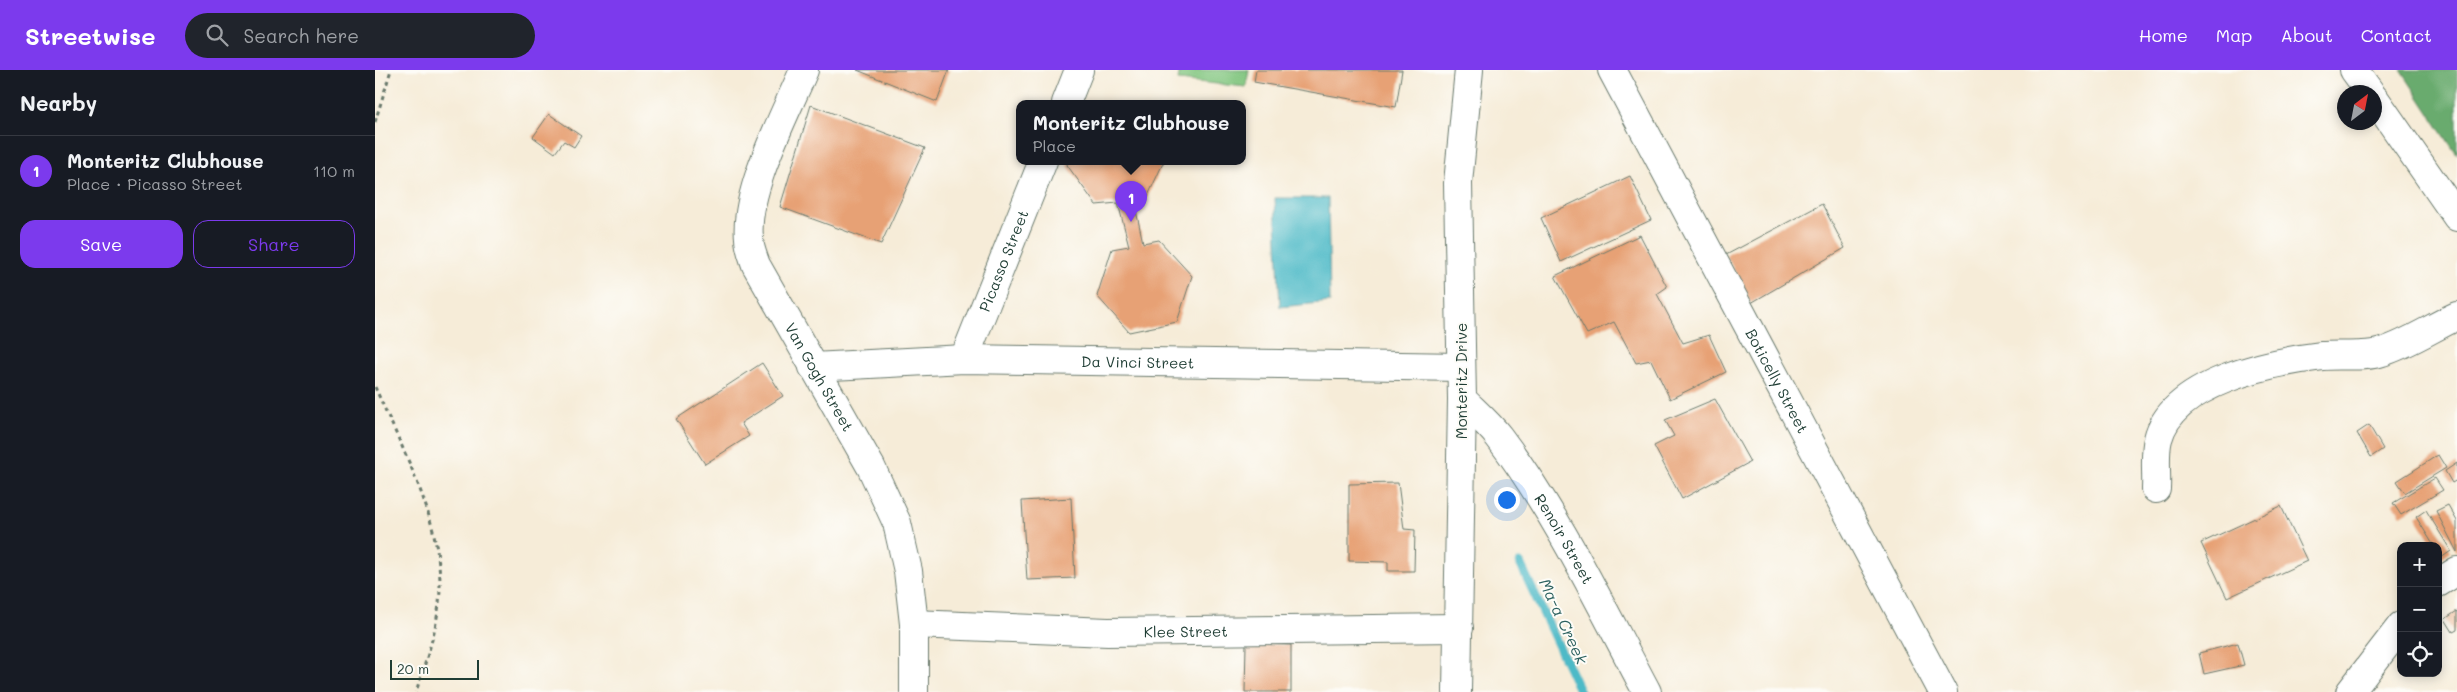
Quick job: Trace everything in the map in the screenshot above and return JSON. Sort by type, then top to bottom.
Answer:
[{"type":"street","name":"Van Gogh Street","points":[[803,70],[757,181],[749,211],[749,239],[756,265],[871,467],[897,523],[908,571],[914,624],[914,692]]},
{"type":"street","points":[[1067,100],[1079,70]]},
{"type":"street","name":"Monteritz Drive","points":[[1457,692],[1462,399],[1458,183],[1469,70]]},
{"type":"street","name":"Boticelly Street","points":[[1612,70],[1943,692]]},
{"type":"street","points":[[2354,70],[2365,85]]},
{"type":"street","points":[[2382,109],[2457,217]]},
{"type":"street","name":"Picasso Street","points":[[963,359],[1041,165]]},
{"type":"street","points":[[2156,489],[2157,440],[2166,420],[2183,403],[2209,387],[2250,369],[2321,356],[2381,353],[2457,316]]},
{"type":"street","name":"Da Vinci Street","points":[[813,366],[963,359],[1461,367]]},
{"type":"street","name":"Renoir Street","points":[[1462,399],[1497,436],[1532,485],[1556,524],[1647,692]]},
{"type":"street","points":[[2442,580],[2457,571]]},
{"type":"street","name":"Klee Street","points":[[914,624],[1108,632],[1459,628]]},
{"type":"street","points":[[2350,692],[2397,631]]},
{"type":"path","points":[[375,122],[391,70]]},
{"type":"path","points":[[375,387],[428,516],[439,565],[439,610],[416,692]]},
{"type":"green space","points":[[1180,70],[1249,70],[1246,87],[1178,80]]},
{"type":"green space","points":[[2401,70],[2457,70],[2457,155]]},
{"type":"water","points":[[1275,198],[1328,198],[1330,302],[1280,307]]},
{"type":"building","points":[[857,70],[949,70],[937,102]]},
{"type":"building","points":[[1256,70],[1402,70],[1396,107],[1254,82]]},
{"type":"building","points":[[811,105],[925,148],[881,244],[780,207]]},
{"type":"building","points":[[549,114],[581,136],[574,147],[564,141],[555,153],[533,137]]},
{"type":"building","points":[[1067,165],[1162,165],[1146,200],[1134,201],[1143,243],[1159,240],[1192,276],[1177,322],[1129,332],[1097,296],[1112,249],[1129,246],[1118,203],[1096,205]]},
{"type":"building","points":[[1630,176],[1651,220],[1561,262],[1541,218]]},
{"type":"building","points":[[1822,204],[1845,248],[1751,303],[1726,255]]},
{"type":"building","points":[[1640,235],[1667,287],[1657,294],[1683,343],[1709,335],[1726,372],[1670,399],[1651,360],[1636,363],[1614,322],[1587,334],[1555,276]]},
{"type":"building","points":[[762,363],[783,396],[741,423],[749,436],[705,464],[676,419]]},
{"type":"building","points":[[1715,399],[1750,462],[1682,499],[1654,446],[1674,436],[1665,420]]},
{"type":"building","points":[[2369,425],[2383,449],[2371,457],[2357,433]]},
{"type":"building","points":[[2438,455],[2446,468],[2405,493],[2397,481]]},
{"type":"building","points":[[2457,463],[2457,480],[2452,483],[2445,471]]},
{"type":"building","points":[[2435,478],[2443,490],[2401,515],[2393,503]]},
{"type":"building","points":[[1398,483],[1404,529],[1415,530],[1414,571],[1388,571],[1388,562],[1349,561],[1349,484]]},
{"type":"building","points":[[1071,498],[1075,578],[1027,580],[1022,501]]},
{"type":"building","points":[[2448,505],[2457,521],[2457,552],[2436,511]]},
{"type":"building","points":[[2281,506],[2307,561],[2227,598],[2201,543]]},
{"type":"building","points":[[2426,510],[2451,551],[2442,557],[2442,542],[2432,542],[2416,517]]},
{"type":"building","points":[[2457,611],[2457,630],[2453,632],[2445,619]]},
{"type":"building","points":[[2238,643],[2244,665],[2204,674],[2199,653]]},
{"type":"building","points":[[1246,644],[1291,645],[1291,692],[1245,692]]},
{"type":"waterway","name":"Ma-a Creek","points":[[1520,563],[1580,692]]},
{"type":"place","name":"Monteritz Clubhouse","points":[[1131,222]]}]
